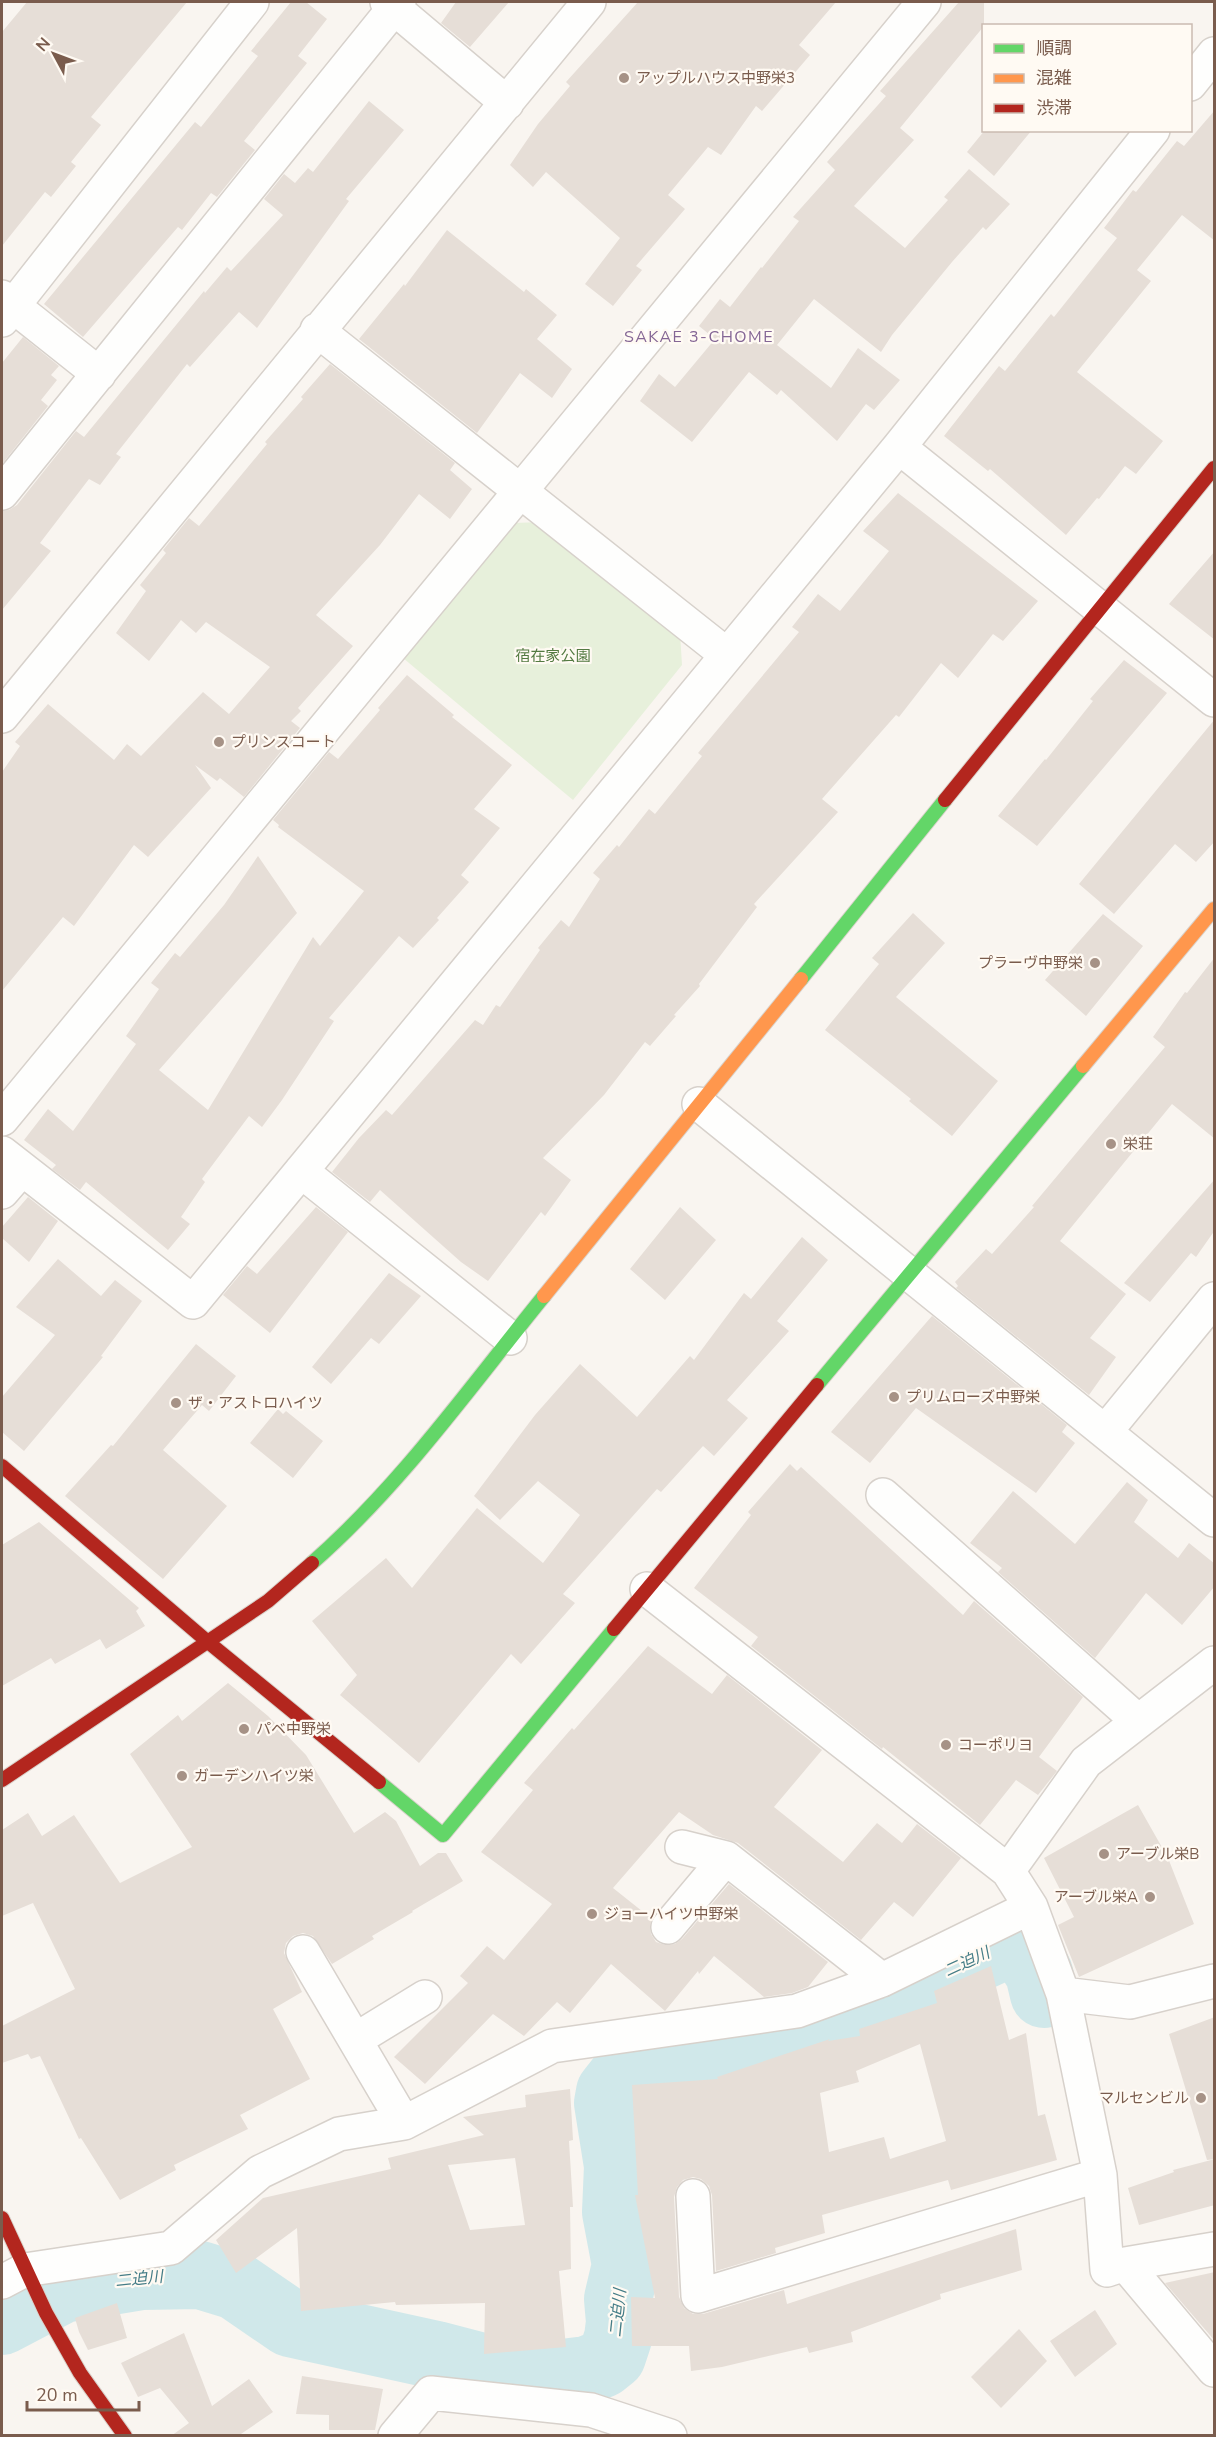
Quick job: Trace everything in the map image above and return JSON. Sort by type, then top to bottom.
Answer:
[{"type":"street","points":[[99,374],[5,308],[252,2]]},
{"type":"street","points":[[2,716],[317,330],[507,104],[589,2]]},
{"type":"street","points":[[2,1119],[924,2]]},
{"type":"street","points":[[2,493],[394,3],[507,104]]},
{"type":"street","points":[[1192,83],[1215,54]]},
{"type":"street","points":[[8,1172],[193,1302],[899,447],[1151,132]]},
{"type":"street","points":[[317,330],[727,656]]},
{"type":"street","points":[[899,447],[1215,700]]},
{"type":"street","points":[[2,1780],[268,1601],[337,1541],[390,1486],[1215,468]]},
{"type":"street","points":[[2,1466],[208,1642],[443,1835],[1215,909]]},
{"type":"street","points":[[699,1104],[1215,1520]]},
{"type":"street","points":[[301,1171],[510,1338]]},
{"type":"street","points":[[1105,1432],[1215,1299]]},
{"type":"street","points":[[883,1495],[1138,1721]]},
{"type":"street","points":[[647,1589],[1008,1870],[1031,1907],[1063,1994],[1100,2175],[1107,2270],[1125,2264],[1215,2249]]},
{"type":"street","points":[[1008,1870],[1086,1762],[1215,1663]]},
{"type":"street","points":[[682,1847],[726,1858],[882,1980]]},
{"type":"street","points":[[668,1927],[726,1858]]},
{"type":"street","points":[[19,2278],[171,2248],[260,2172],[339,2134],[404,2123],[552,2046],[797,2011],[882,1980],[1031,1907]]},
{"type":"street","points":[[303,1952],[404,2123]]},
{"type":"street","points":[[1063,1994],[1130,2002],[1215,1981]]},
{"type":"street","points":[[355,2040],[425,1997]]},
{"type":"street","points":[[693,2196],[698,2296],[1100,2175]]},
{"type":"street","points":[[2,2218],[19,2278],[46,2313],[80,2373],[124,2436]]},
{"type":"street","points":[[1125,2264],[1215,2370]]},
{"type":"street","points":[[395,2436],[431,2393],[591,2410],[670,2436]]},
{"type":"green space","name":"宿在家公園","points":[[543,522],[680,633],[682,665],[573,800],[403,658],[513,523]]},
{"type":"building","points":[[27,2],[187,2],[91,117],[101,125],[71,162],[76,166],[51,197],[45,192],[2,246],[2,32]]},
{"type":"building","points":[[291,2],[306,2],[327,19],[298,56],[307,63],[244,141],[255,150],[217,197],[211,193],[182,230],[178,227],[83,337],[44,304],[195,122],[201,127],[258,56],[251,51]]},
{"type":"building","points":[[456,2],[509,2],[470,47],[441,23]]},
{"type":"building","points":[[638,2],[836,2],[799,45],[810,55],[762,111],[756,106],[721,155],[708,147],[668,195],[685,209],[636,266],[642,270],[613,306],[585,284],[620,238],[546,172],[533,187],[510,165],[538,124],[570,86],[566,82]]},
{"type":"building","points":[[959,2],[984,2],[982,28],[900,128],[914,140],[854,206],[905,248],[948,200],[944,197],[969,169],[1010,204],[986,230],[983,227],[952,262],[892,335],[881,352],[814,299],[777,345],[831,388],[858,348],[900,380],[874,410],[866,404],[837,441],[781,390],[777,395],[749,372],[692,442],[640,401],[659,374],[675,387],[715,339],[699,326],[720,299],[730,307],[799,221],[793,217],[835,170],[827,162],[886,96],[880,91]]},
{"type":"building","points":[[369,101],[404,130],[346,199],[349,201],[257,328],[239,312],[190,367],[187,364],[116,454],[121,457],[100,485],[89,479],[40,543],[51,551],[2,610],[2,511],[17,505],[76,431],[84,437],[204,291],[205,293],[227,267],[231,271],[283,215],[264,199],[284,174],[295,183],[308,168],[313,172]]},
{"type":"building","points":[[1215,110],[1215,241],[1182,215],[1137,270],[1151,281],[1077,372],[1163,441],[1136,474],[1125,466],[1066,535],[990,469],[988,471],[944,436],[999,366],[1005,371],[1051,314],[1054,317],[1117,238],[1104,228],[1133,190],[1136,192],[1177,141],[1184,146]]},
{"type":"building","points":[[983,132],[1030,132],[994,176],[967,152]]},
{"type":"building","points":[[447,230],[524,292],[526,289],[557,315],[537,339],[572,369],[552,398],[520,373],[477,433],[359,339],[404,284],[405,286]]},
{"type":"building","points":[[23,337],[59,366],[51,375],[57,380],[41,400],[48,406],[2,464],[2,363]]},
{"type":"building","points":[[330,364],[455,463],[450,470],[472,489],[450,519],[419,494],[380,545],[316,615],[353,646],[298,708],[301,711],[291,721],[300,728],[244,797],[220,778],[217,781],[195,765],[211,788],[148,857],[134,845],[74,926],[63,917],[2,991],[2,772],[20,746],[15,742],[48,704],[114,760],[127,744],[141,756],[203,692],[229,714],[270,667],[206,622],[196,633],[181,620],[149,661],[116,633],[146,591],[140,585],[166,553],[163,550],[189,518],[199,526]]},
{"type":"building","points":[[898,493],[1038,601],[1003,641],[993,634],[958,678],[941,663],[899,717],[896,715],[822,799],[838,812],[754,904],[757,907],[699,984],[700,986],[674,1015],[676,1016],[650,1046],[645,1042],[604,1095],[543,1158],[571,1180],[545,1216],[541,1212],[488,1281],[461,1262],[380,1190],[370,1202],[332,1172],[359,1138],[386,1110],[392,1115],[475,1020],[483,1025],[496,1005],[500,1007],[540,950],[538,948],[561,920],[569,927],[600,879],[593,873],[617,845],[619,847],[649,809],[655,814],[702,756],[698,753],[799,632],[792,627],[818,594],[840,611],[889,551],[863,531]]},
{"type":"building","points":[[1215,551],[1215,640],[1169,604]]},
{"type":"building","points":[[1124,660],[1167,693],[1037,846],[998,816],[1046,760],[1093,701],[1090,699]]},
{"type":"building","points":[[407,675],[454,715],[452,717],[512,765],[474,809],[500,828],[461,875],[469,882],[437,918],[439,920],[413,948],[399,936],[329,1018],[334,1021],[262,1127],[249,1116],[202,1179],[205,1182],[181,1217],[190,1224],[168,1250],[86,1182],[80,1190],[52,1169],[56,1165],[24,1140],[48,1109],[73,1131],[136,1044],[126,1036],[159,989],[151,983],[175,953],[180,957],[224,905],[258,856],[297,913],[159,1070],[208,1110],[313,937],[320,946],[364,891],[278,827],[279,825],[273,820],[329,752],[338,759]]},
{"type":"building","points":[[1215,719],[1215,841],[1196,862],[1175,844],[1114,914],[1079,884]]},
{"type":"building","points":[[913,913],[945,943],[896,997],[998,1081],[952,1136],[909,1101],[911,1099],[825,1030],[879,964],[872,958]]},
{"type":"building","name":"プラーヴ中野栄","points":[[1103,914],[1143,946],[1086,1016],[1045,980]]},
{"type":"building","points":[[1215,957],[1215,1139],[1172,1104],[1060,1241],[1126,1294],[1090,1338],[1116,1357],[1089,1395],[956,1288],[958,1286],[955,1282],[986,1249],[992,1254],[1034,1207],[1032,1206],[1165,1047],[1153,1037],[1185,992],[1187,993]]},
{"type":"building","points":[[1215,1179],[1215,1230],[1196,1257],[1191,1253],[1150,1302],[1124,1283]]},
{"type":"building","points":[[28,1197],[58,1221],[29,1262],[2,1238],[2,1227]]},
{"type":"building","points":[[316,1207],[348,1232],[270,1333],[223,1295],[247,1266],[257,1274]]},
{"type":"building","points":[[680,1207],[716,1240],[665,1300],[630,1269]]},
{"type":"building","points":[[802,1237],[828,1260],[777,1321],[789,1331],[727,1400],[748,1418],[714,1456],[703,1446],[661,1492],[657,1489],[563,1594],[575,1603],[521,1664],[511,1654],[419,1763],[340,1695],[357,1675],[312,1621],[386,1558],[412,1588],[477,1508],[543,1563],[580,1515],[538,1481],[500,1520],[474,1496],[535,1415],[580,1364],[637,1417],[690,1356],[694,1360],[744,1293],[751,1299]]},
{"type":"building","points":[[58,1259],[101,1296],[115,1280],[142,1301],[101,1356],[103,1357],[24,1451],[2,1432],[2,1397],[55,1335],[16,1307]]},
{"type":"building","points":[[389,1273],[421,1296],[379,1344],[371,1338],[331,1384],[312,1367]]},
{"type":"building","points":[[932,1316],[1067,1425],[1062,1432],[1075,1443],[1036,1493],[916,1408],[870,1463],[831,1432]]},
{"type":"building","points":[[196,1344],[236,1376],[209,1411],[202,1405],[163,1450],[227,1506],[163,1579],[65,1496],[111,1445],[113,1446]]},
{"type":"building","points":[[278,1409],[283,1414],[286,1411],[323,1441],[293,1478],[250,1443]]},
{"type":"building","points":[[790,1464],[797,1471],[801,1467],[963,1615],[974,1601],[1083,1697],[1039,1757],[1057,1771],[1038,1795],[1016,1780],[980,1825],[751,1646],[758,1637],[694,1588],[751,1515],[748,1512]]},
{"type":"building","points":[[1127,1482],[1148,1500],[1134,1522],[1178,1558],[1189,1543],[1215,1564],[1215,1586],[1182,1625],[1146,1593],[1095,1658],[998,1572],[1002,1568],[970,1543],[1013,1491],[1075,1544]]},
{"type":"building","points":[[39,1522],[139,1608],[136,1611],[145,1626],[106,1649],[100,1639],[55,1664],[51,1658],[2,1686],[2,1545]]},
{"type":"building","points":[[648,1646],[712,1694],[727,1675],[822,1750],[774,1807],[843,1862],[877,1823],[902,1843],[917,1824],[961,1858],[913,1917],[894,1902],[861,1940],[738,1843],[713,1835],[679,1812],[613,1888],[652,1919],[651,1934],[656,1942],[665,1945],[675,1944],[682,1939],[729,1884],[828,1962],[808,1987],[792,1993],[764,1997],[714,1956],[699,1974],[698,1971],[665,2011],[611,1964],[570,2013],[557,2002],[524,2036],[493,2014],[425,2084],[394,2057],[468,1983],[460,1976],[487,1946],[504,1960],[552,1904],[481,1852],[533,1790],[524,1783]]},
{"type":"building","points":[[228,1683],[268,1716],[306,1755],[354,1833],[385,1812],[396,1821],[420,1866],[438,1853],[446,1853],[463,1881],[372,1936],[374,1939],[332,1964],[313,1936],[303,1933],[293,1936],[286,1943],[284,1953],[302,1992],[273,2009],[310,2079],[240,2115],[248,2129],[174,2165],[176,2170],[120,2200],[81,2138],[79,2139],[40,2056],[31,2059],[28,2054],[2,2063],[2,2026],[75,1989],[33,1903],[2,1916],[2,1830],[28,1813],[42,1836],[74,1815],[120,1883],[192,1847],[130,1754],[178,1715],[182,1721]]},
{"type":"building","points":[[1138,1805],[1168,1858],[1194,1924],[1079,1977],[1058,1925],[1074,1917],[1044,1858]]},
{"type":"building","points":[[991,1966],[1009,2040],[1026,2033],[1038,2116],[1045,2114],[1057,2160],[951,2190],[948,2180],[822,2215],[825,2233],[775,2248],[776,2253],[716,2271],[712,2195],[709,2186],[701,2179],[693,2177],[683,2180],[677,2187],[674,2197],[679,2297],[684,2308],[693,2314],[703,2314],[784,2290],[787,2304],[1016,2229],[1022,2270],[940,2294],[941,2299],[851,2332],[853,2342],[809,2353],[807,2347],[722,2367],[691,2371],[689,2346],[632,2346],[631,2297],[655,2298],[635,2195],[638,2195],[632,2085],[718,2079],[717,2077],[830,2039],[828,2041],[860,2036],[859,2029],[937,2003],[934,1991]],"holes":[[[920,2044],[946,2141],[890,2159],[884,2137],[829,2152],[820,2093],[859,2082],[856,2071]]]},
{"type":"building","points":[[1215,2017],[1215,2159],[1207,2160],[1169,2034]]},
{"type":"building","points":[[570,2089],[573,2140],[569,2141],[573,2207],[570,2207],[571,2269],[559,2271],[566,2347],[484,2354],[485,2303],[396,2305],[395,2302],[301,2311],[297,2228],[236,2273],[216,2240],[263,2198],[391,2169],[388,2158],[484,2135],[463,2117],[526,2107],[525,2095]],"holes":[[[515,2158],[525,2225],[470,2230],[448,2165]]]},
{"type":"building","points":[[1215,2159],[1215,2205],[1139,2225],[1128,2188],[1174,2172],[1173,2170]]},
{"type":"building","points":[[1215,2272],[1215,2341],[1165,2283]]},
{"type":"building","points":[[117,2303],[127,2338],[88,2350],[75,2318]]},
{"type":"building","points":[[1095,2310],[1117,2344],[1075,2377],[1050,2341]]},
{"type":"building","points":[[1019,2329],[1047,2361],[1001,2408],[971,2377]]},
{"type":"building","points":[[184,2333],[212,2406],[249,2379],[273,2412],[238,2436],[171,2436],[189,2423],[160,2388],[138,2397],[121,2363]]},
{"type":"building","points":[[302,2376],[383,2389],[375,2430],[329,2430],[329,2415],[296,2414]]},
{"type":"waterway","name":"二迫川","points":[[2,2321],[63,2289],[142,2276],[200,2275],[236,2286],[290,2323],[520,2375],[587,2370],[602,2364],[612,2356],[620,2322],[618,2299],[626,2265],[616,2212],[618,2166],[608,2103],[610,2092],[621,2078],[649,2062],[695,2049],[851,2025],[885,2000],[1003,1946],[1025,1951],[1039,1973],[1044,1994]]},
{"type":"traffic: fast","points":[[801,979],[945,800]]},
{"type":"traffic: fast","points":[[817,1385],[1083,1066]]},
{"type":"traffic: fast","points":[[312,1563],[344,1533],[405,1468],[544,1296]]},
{"type":"traffic: fast","points":[[379,1782],[443,1835],[614,1629]]},
{"type":"traffic: slow","points":[[1083,1066],[1214,909]]},
{"type":"traffic: slow","points":[[544,1296],[801,979]]},
{"type":"traffic: jam","points":[[945,800],[1214,468]]},
{"type":"traffic: jam","points":[[614,1629],[817,1385]]},
{"type":"traffic: jam","points":[[2,1466],[208,1642],[379,1782]]},
{"type":"traffic: jam","points":[[2,1780],[268,1601],[312,1563]]},
{"type":"traffic: jam","points":[[2,2218],[46,2313],[80,2373],[125,2436]]},
{"type":"place","name":"アップルハウス中野栄3","points":[[624,78]]},
{"type":"place","name":"プリンスコート","points":[[219,742]]},
{"type":"place","name":"プラーヴ中野栄","points":[[1095,963]]},
{"type":"place","name":"栄荘","points":[[1111,1144]]},
{"type":"place","name":"プリムローズ中野栄","points":[[894,1397]]},
{"type":"place","name":"ザ・アストロハイツ","points":[[176,1403]]},
{"type":"place","name":"パベ中野栄","points":[[244,1729]]},
{"type":"place","name":"コーポリヨ","points":[[946,1745]]},
{"type":"place","name":"ガーデンハイツ栄","points":[[182,1776]]},
{"type":"place","name":"アーブル栄B","points":[[1104,1854]]},
{"type":"place","name":"アーブル栄A","points":[[1150,1897]]},
{"type":"place","name":"ジョーハイツ中野栄","points":[[592,1914]]},
{"type":"place","name":"マルセンビル","points":[[1201,2098]]},
{"type":"district","name":"SAKAE 3-CHOME","points":[[699,337]]}]
